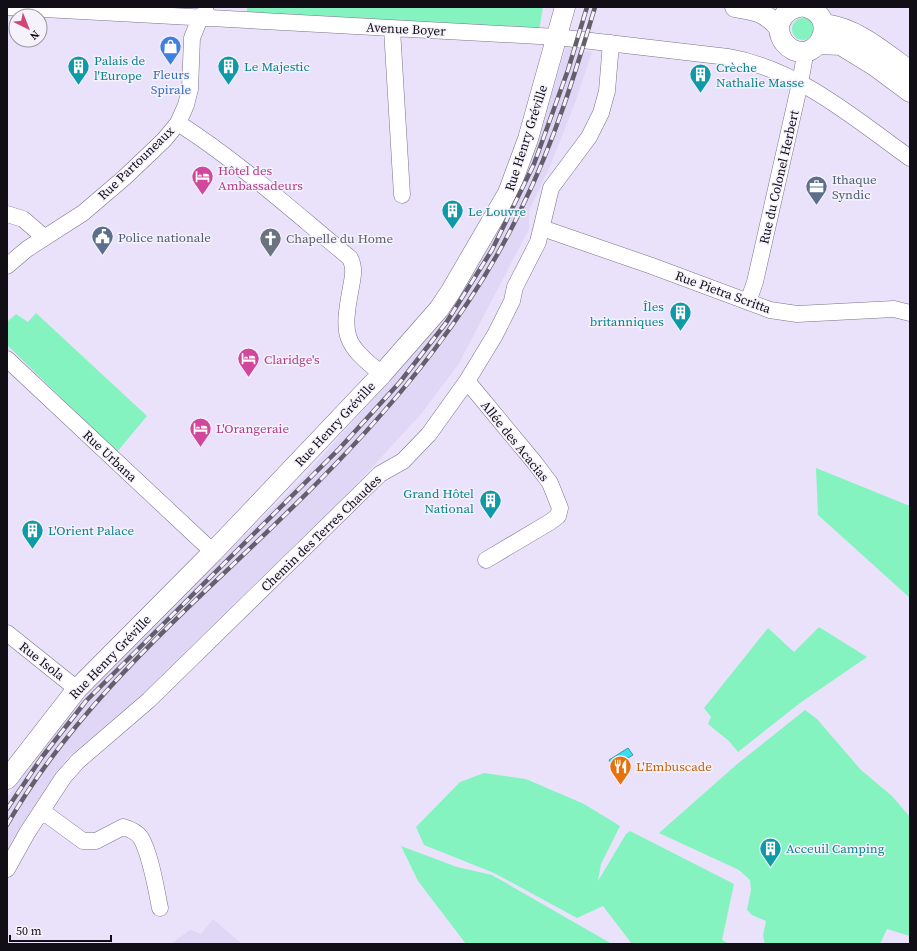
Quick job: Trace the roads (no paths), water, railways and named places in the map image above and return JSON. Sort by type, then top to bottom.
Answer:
[{"type":"main road","name":"Rue Henry Gréville","points":[[7,779],[77,688],[213,552],[382,374],[439,309],[508,193],[528,139],[565,7]]},
{"type":"main road","points":[[735,7],[759,11],[768,17],[779,28],[784,42],[796,51],[841,45],[875,66],[910,92]]},
{"type":"main road","points":[[779,28],[784,15],[797,7]]},
{"type":"main road","points":[[805,7],[817,12],[824,24],[824,31],[811,48]]},
{"type":"main road","points":[[824,24],[834,25],[855,33],[871,42],[910,71]]},
{"type":"street","name":"Avenue Boyer","points":[[7,7],[202,11],[392,29],[557,37],[747,60],[800,82],[840,108],[910,158]]},
{"type":"street","name":"Rue Partouneaux","points":[[7,266],[44,237],[83,213],[164,140],[178,123],[186,105],[190,90],[192,38],[202,11]]},
{"type":"street","points":[[392,29],[402,195]]},
{"type":"street","name":"Chemin des Terres Chaudes","points":[[7,869],[63,778],[78,761],[149,700],[380,474],[403,461],[433,429],[467,381],[495,335],[512,301],[515,287],[538,242],[551,188],[589,137],[601,113],[607,91],[611,43]]},
{"type":"street","name":"Rue du Colonel Herbert","points":[[748,302],[755,282],[804,61],[811,48]]},
{"type":"street","points":[[178,123],[196,134],[278,198],[350,258],[354,266],[354,274],[346,316],[346,332],[355,350],[382,374]]},
{"type":"street","points":[[7,214],[23,218],[44,237]]},
{"type":"street","name":"Rue Pietra Scritta","points":[[542,228],[652,266],[770,310],[797,314],[894,309],[910,313]]},
{"type":"street","name":"Rue Urbana","points":[[7,359],[213,552]]},
{"type":"street","name":"Allée des Acacias","points":[[467,381],[550,483],[560,508],[558,516],[550,522],[486,560]]},
{"type":"street","name":"Rue Isola","points":[[7,633],[77,688]]},
{"type":"street","points":[[42,811],[83,841],[96,841],[122,827],[132,830],[141,838],[152,870],[160,908]]},
{"type":"water","points":[[628,748],[633,755],[613,767],[609,760]]},
{"type":"railway","points":[[7,809],[42,757],[86,701],[339,449],[400,382],[446,323],[492,250],[534,164],[568,70],[587,7]]},
{"type":"railway","points":[[7,825],[38,776],[74,729],[112,685],[152,643],[279,521],[350,449],[434,351],[482,280],[504,243],[523,205],[545,157],[563,108],[595,7]]},
{"type":"place","name":"Fleurs Spirale","points":[[171,66]]},
{"type":"place","name":"Palais de l'Europe","points":[[78,86]]},
{"type":"place","name":"Le Majestic","points":[[228,86]]},
{"type":"place","name":"Crèche Nathalie Masse","points":[[700,94]]},
{"type":"place","name":"Hôtel des Ambassadeurs","points":[[202,196]]},
{"type":"place","name":"Ithaque Syndic","points":[[817,206]]},
{"type":"place","name":"Le Louvre","points":[[453,230]]},
{"type":"place","name":"Police nationale","points":[[102,256]]},
{"type":"place","name":"Chapelle du Home","points":[[270,258]]},
{"type":"place","name":"Îles britanniques","points":[[680,332]]},
{"type":"place","name":"Claridge's","points":[[248,378]]},
{"type":"place","name":"L'Orangeraie","points":[[201,448]]},
{"type":"place","name":"Grand Hôtel National","points":[[490,520]]},
{"type":"place","name":"L'Orient Palace","points":[[33,550]]},
{"type":"place","name":"L'Embuscade","points":[[621,786]]},
{"type":"place","name":"Acceuil Camping","points":[[771,868]]}]
